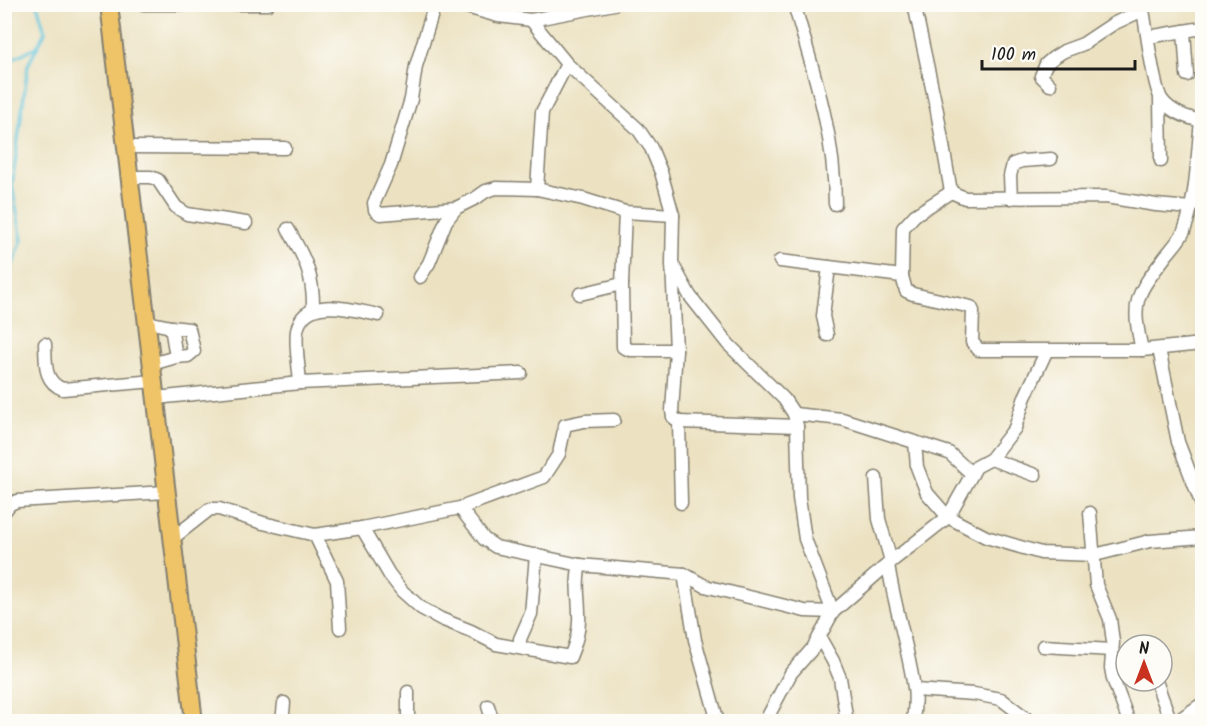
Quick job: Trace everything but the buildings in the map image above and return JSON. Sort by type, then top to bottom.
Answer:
[{"type":"main road","points":[[109,4],[194,722]]},
{"type":"street","points":[[143,4],[268,4]]},
{"type":"street","points":[[435,4],[416,66],[411,99],[391,165],[374,203],[375,210],[380,214],[456,208],[496,188],[537,189],[583,199],[625,212],[673,215]]},
{"type":"street","points":[[456,4],[498,16],[531,20],[614,4]]},
{"type":"street","points":[[794,4],[829,133],[835,174],[835,204]]},
{"type":"street","points":[[914,4],[937,111],[951,192]]},
{"type":"street","points":[[1050,85],[1041,76],[1046,64],[1053,58],[1083,44],[1142,7],[1161,99],[1161,161]]},
{"type":"street","points":[[531,20],[567,64],[627,119],[651,148],[673,215],[672,264],[676,350],[673,417],[679,422],[843,419],[949,453],[972,474]]},
{"type":"street","points":[[1148,37],[1203,28]]},
{"type":"street","points":[[1184,32],[1187,75]]},
{"type":"street","points":[[537,189],[542,112],[567,64]]},
{"type":"street","points":[[1142,350],[1136,326],[1136,302],[1142,289],[1183,233],[1191,208],[1202,121],[1173,111],[1161,99]]},
{"type":"street","points":[[127,147],[285,148]]},
{"type":"street","points":[[1011,198],[1010,176],[1013,164],[1022,160],[1051,159]]},
{"type":"street","points":[[131,177],[151,177],[158,180],[176,207],[187,214],[246,223]]},
{"type":"street","points":[[951,192],[965,198],[1106,197],[1191,208]]},
{"type":"street","points":[[951,192],[915,215],[903,228],[902,276],[906,291],[971,307],[973,311],[972,342],[979,350],[1046,352],[1142,350],[1203,344]]},
{"type":"street","points":[[420,277],[429,263],[446,221],[456,208]]},
{"type":"street","points":[[625,212],[622,284],[623,347],[630,350],[676,350]]},
{"type":"street","points":[[288,230],[305,259],[313,284],[313,310]]},
{"type":"street","points":[[780,261],[902,276]]},
{"type":"street","points":[[672,264],[690,296],[728,344],[772,386],[796,420],[799,498],[806,539],[833,612]]},
{"type":"street","points":[[827,335],[824,316],[829,267]]},
{"type":"street","points":[[580,294],[622,284]]},
{"type":"street","points":[[300,383],[297,331],[302,320],[313,310],[347,308],[378,315]]},
{"type":"street","points":[[45,344],[48,376],[57,387],[63,389],[153,373],[176,357],[188,356],[194,351],[189,329],[147,322]]},
{"type":"street","points":[[171,327],[176,357]]},
{"type":"street","points":[[1159,349],[1178,442],[1203,505]]},
{"type":"street","points":[[765,722],[791,673],[820,638],[833,612],[889,562],[948,517],[976,467],[991,459],[1015,428],[1025,397],[1046,352]]},
{"type":"street","points":[[156,398],[300,383],[521,373]]},
{"type":"street","points":[[173,538],[210,509],[219,509],[263,523],[315,534],[362,528],[460,508],[544,477],[559,454],[565,425],[585,421],[614,420]]},
{"type":"street","points":[[679,422],[681,503]]},
{"type":"street","points":[[915,442],[917,467],[927,493],[948,517],[987,537],[1041,553],[1095,555],[1150,542],[1203,537]]},
{"type":"street","points":[[991,459],[1035,475]]},
{"type":"street","points":[[876,478],[879,519],[889,562],[892,596],[915,690],[913,722]]},
{"type":"street","points":[[4,512],[10,504],[17,501],[166,492]]},
{"type":"street","points":[[460,508],[484,539],[496,547],[580,566],[684,574],[705,586],[805,611],[833,612]]},
{"type":"street","points":[[1090,513],[1096,585],[1110,620],[1113,679],[1129,722]]},
{"type":"street","points":[[362,528],[389,574],[402,591],[421,608],[441,620],[496,644],[520,646],[546,654],[570,657],[577,641],[579,612],[576,598],[577,574],[580,566]]},
{"type":"street","points":[[315,534],[337,580],[340,628]]},
{"type":"street","points":[[520,646],[520,639],[531,614],[536,555]]},
{"type":"street","points":[[684,574],[695,640],[718,722]]},
{"type":"street","points":[[820,638],[840,678],[847,722]]},
{"type":"street","points":[[1043,646],[1113,650]]},
{"type":"street","points":[[915,690],[974,694],[1001,699],[1031,722]]},
{"type":"street","points":[[408,692],[408,722]]},
{"type":"street","points":[[1160,693],[1171,722]]},
{"type":"street","points":[[282,722],[284,703]]},
{"type":"street","points":[[1176,722],[1203,704]]},
{"type":"street","points":[[488,706],[493,722]]},
{"type":"waterway","points":[[4,282],[7,280],[22,240],[12,185],[28,65],[45,32],[37,4]]},
{"type":"waterway","points":[[4,65],[38,46]]}]
